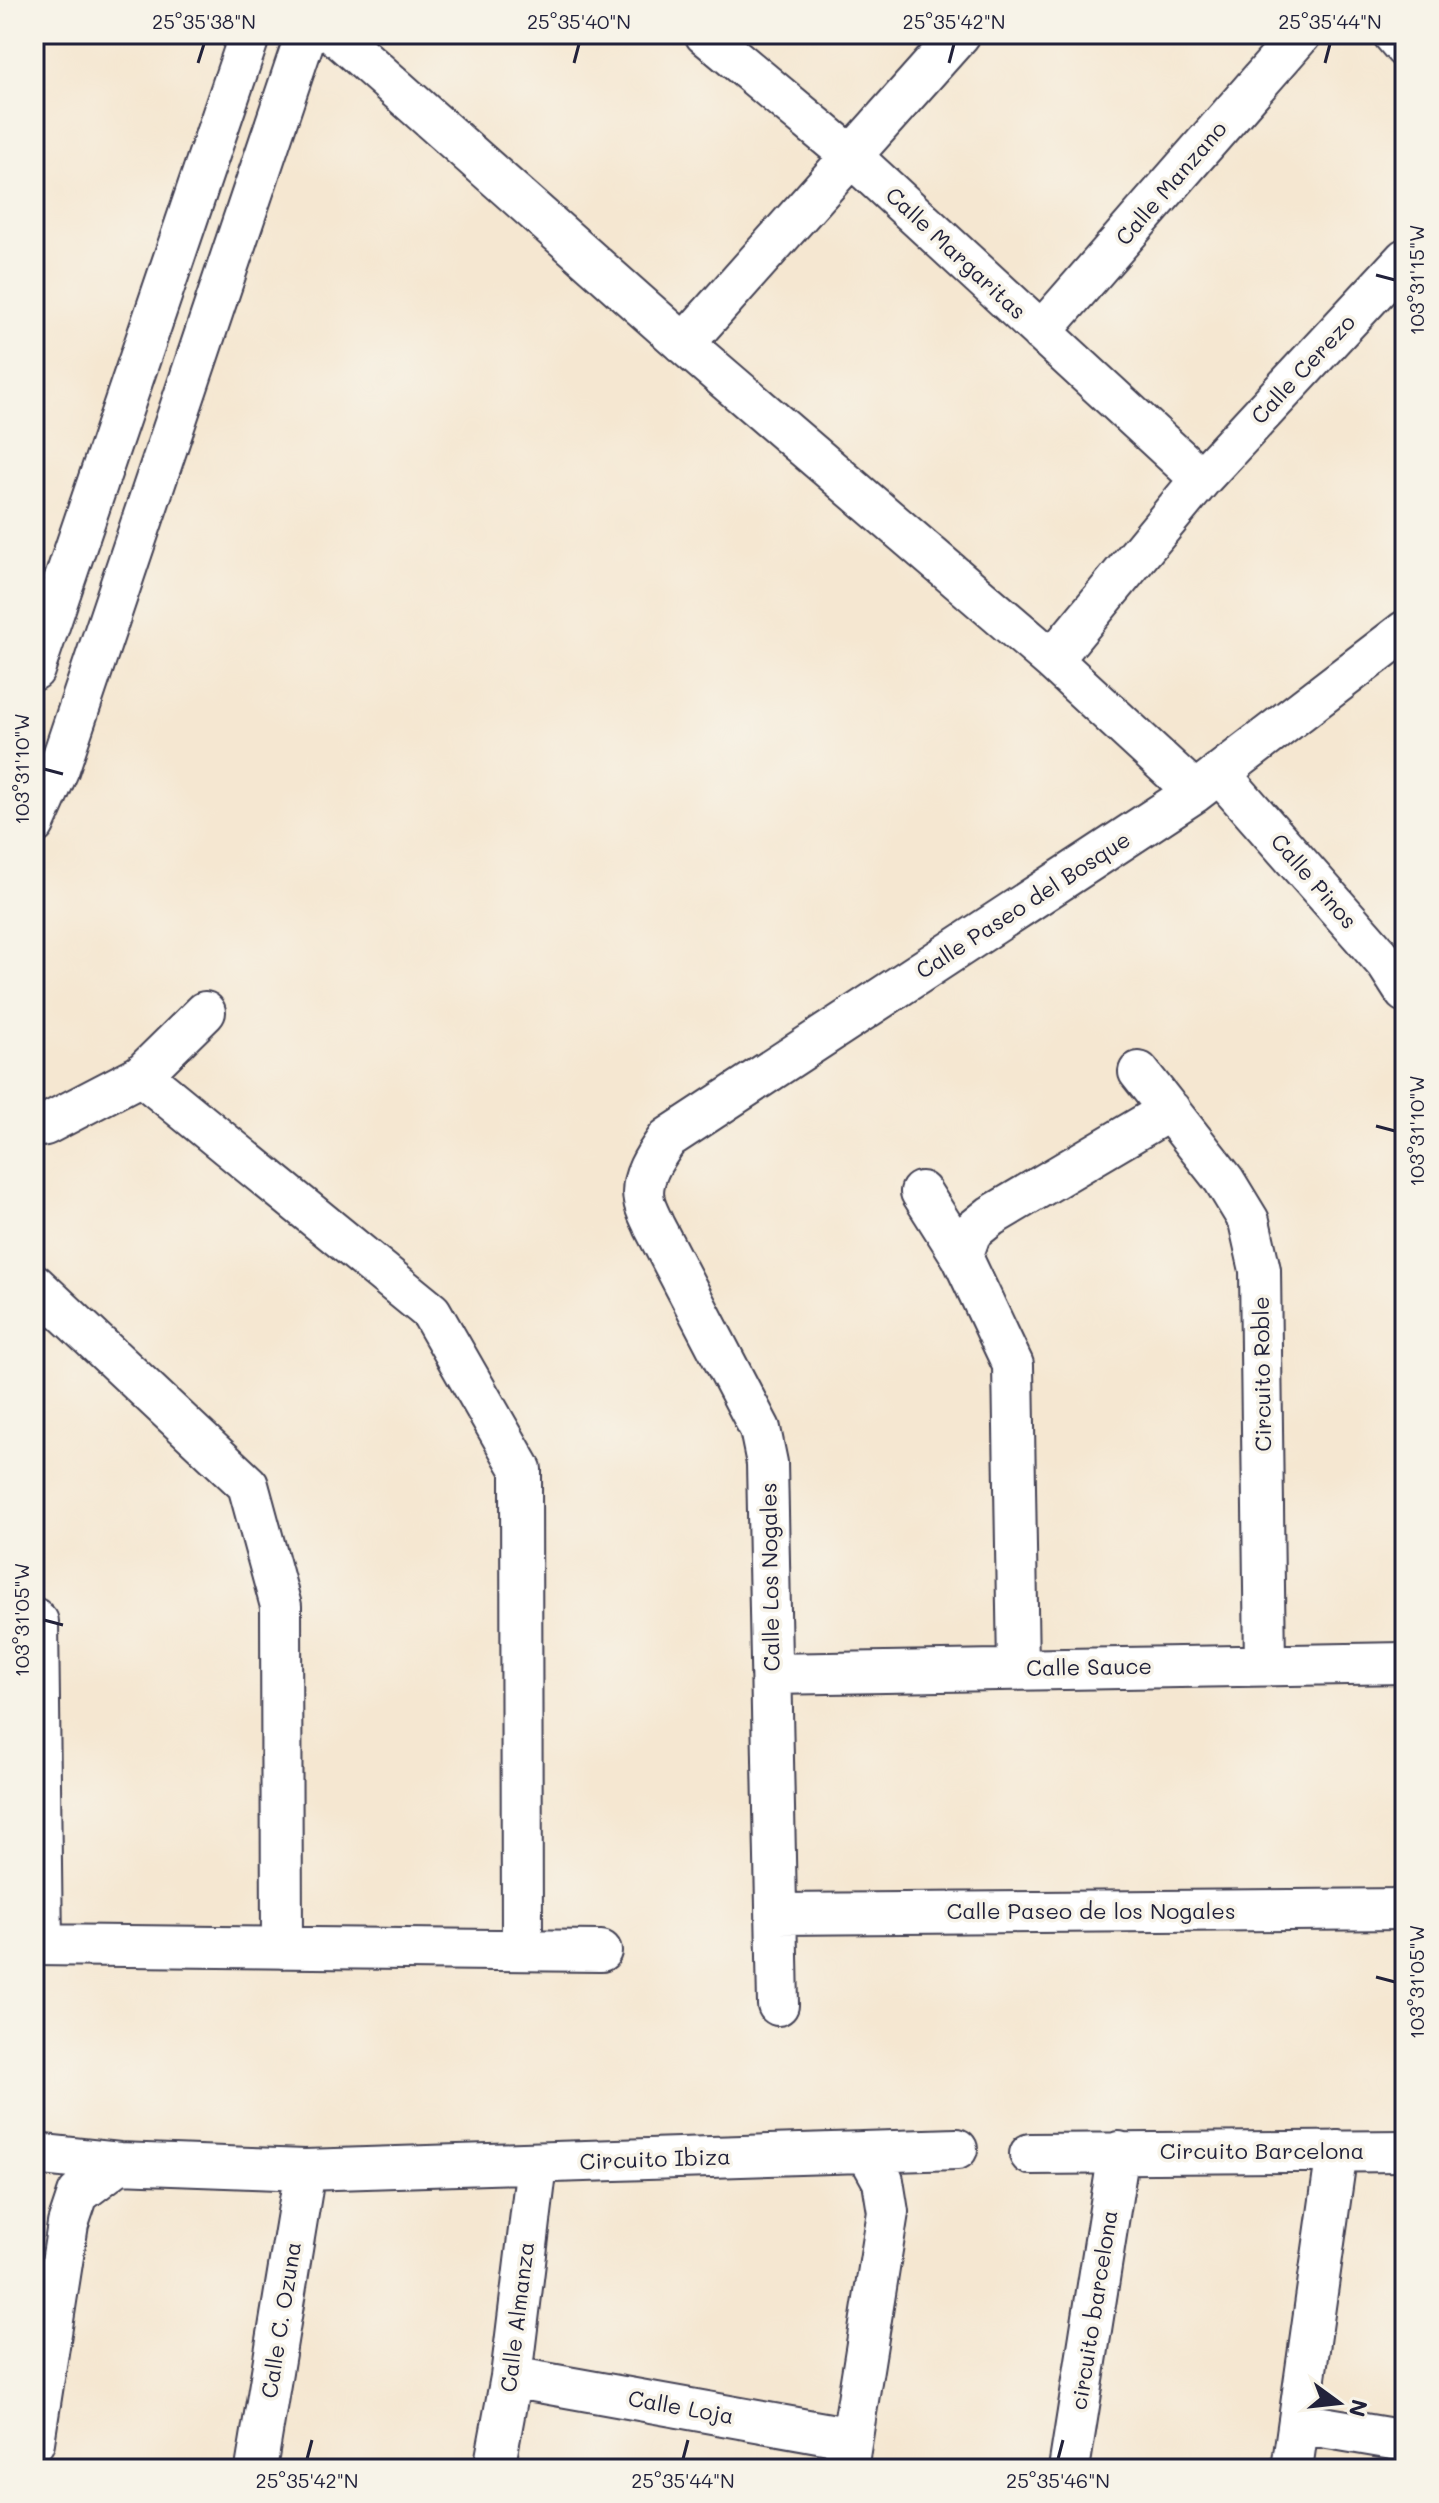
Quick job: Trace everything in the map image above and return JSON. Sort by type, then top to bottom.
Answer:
[{"type":"street","points":[[34,670],[250,34]]},
{"type":"street","points":[[34,824],[64,753],[306,34]]},
{"type":"street","name":"Calle Pinos","points":[[335,34],[684,344],[1052,660],[1207,782],[1399,968]]},
{"type":"street","name":"Calle Margaritas","points":[[705,34],[851,156],[1201,479]]},
{"type":"street","points":[[684,344],[960,34]]},
{"type":"street","name":"Calle Manzano","points":[[1041,332],[1301,34]]},
{"type":"street","points":[[1393,34],[1405,48]]},
{"type":"street","name":"Calle Cerezo","points":[[1052,660],[1201,479],[1405,259]]},
{"type":"street","name":"Calle Paseo del Bosque","points":[[646,1178],[668,1138],[1207,782],[1405,631]]},
{"type":"street","points":[[34,1127],[45,1125],[141,1075],[205,1012]]},
{"type":"street","name":"Circuito Roble","points":[[1139,1072],[1224,1180],[1249,1221],[1260,1270],[1265,1665]]},
{"type":"street","points":[[141,1075],[431,1312],[521,1469],[522,1950]]},
{"type":"street","points":[[962,1257],[971,1232],[991,1216],[1170,1110]]},
{"type":"street","name":"Calle Los Nogales","points":[[646,1178],[643,1199],[654,1226],[760,1429],[767,1463],[778,2005]]},
{"type":"street","points":[[921,1192],[962,1257],[1013,1365],[1018,1668]]},
{"type":"street","points":[[34,1284],[248,1485],[281,1606],[282,1948]]},
{"type":"street","points":[[34,1618],[38,1622],[38,1945],[601,1951]]},
{"type":"street","name":"Calle Sauce","points":[[772,1674],[1405,1663]]},
{"type":"street","name":"Calle Paseo de los Nogales","points":[[777,1914],[1405,1909]]},
{"type":"street","name":"Circuito Ibiza","points":[[34,2154],[119,2163],[305,2170],[957,2149]]},
{"type":"street","name":"circuito barcelona","points":[[1292,2469],[1337,2151]]},
{"type":"street","name":"Circuito Barcelona","points":[[1030,2154],[1405,2151]]},
{"type":"street","points":[[850,2454],[888,2212],[883,2181],[867,2152]]},
{"type":"street","name":"circuito barcelona","points":[[1069,2469],[1119,2152]]},
{"type":"street","points":[[34,2442],[68,2224],[78,2194],[119,2163]]},
{"type":"street","name":"Calle Almanza","points":[[494,2469],[511,2377],[537,2164]]},
{"type":"street","name":"Calle C. Ozuna","points":[[256,2469],[305,2170]]},
{"type":"street","name":"Calle Loja","points":[[511,2377],[850,2454]]},
{"type":"street","points":[[1299,2423],[1405,2441]]}]
